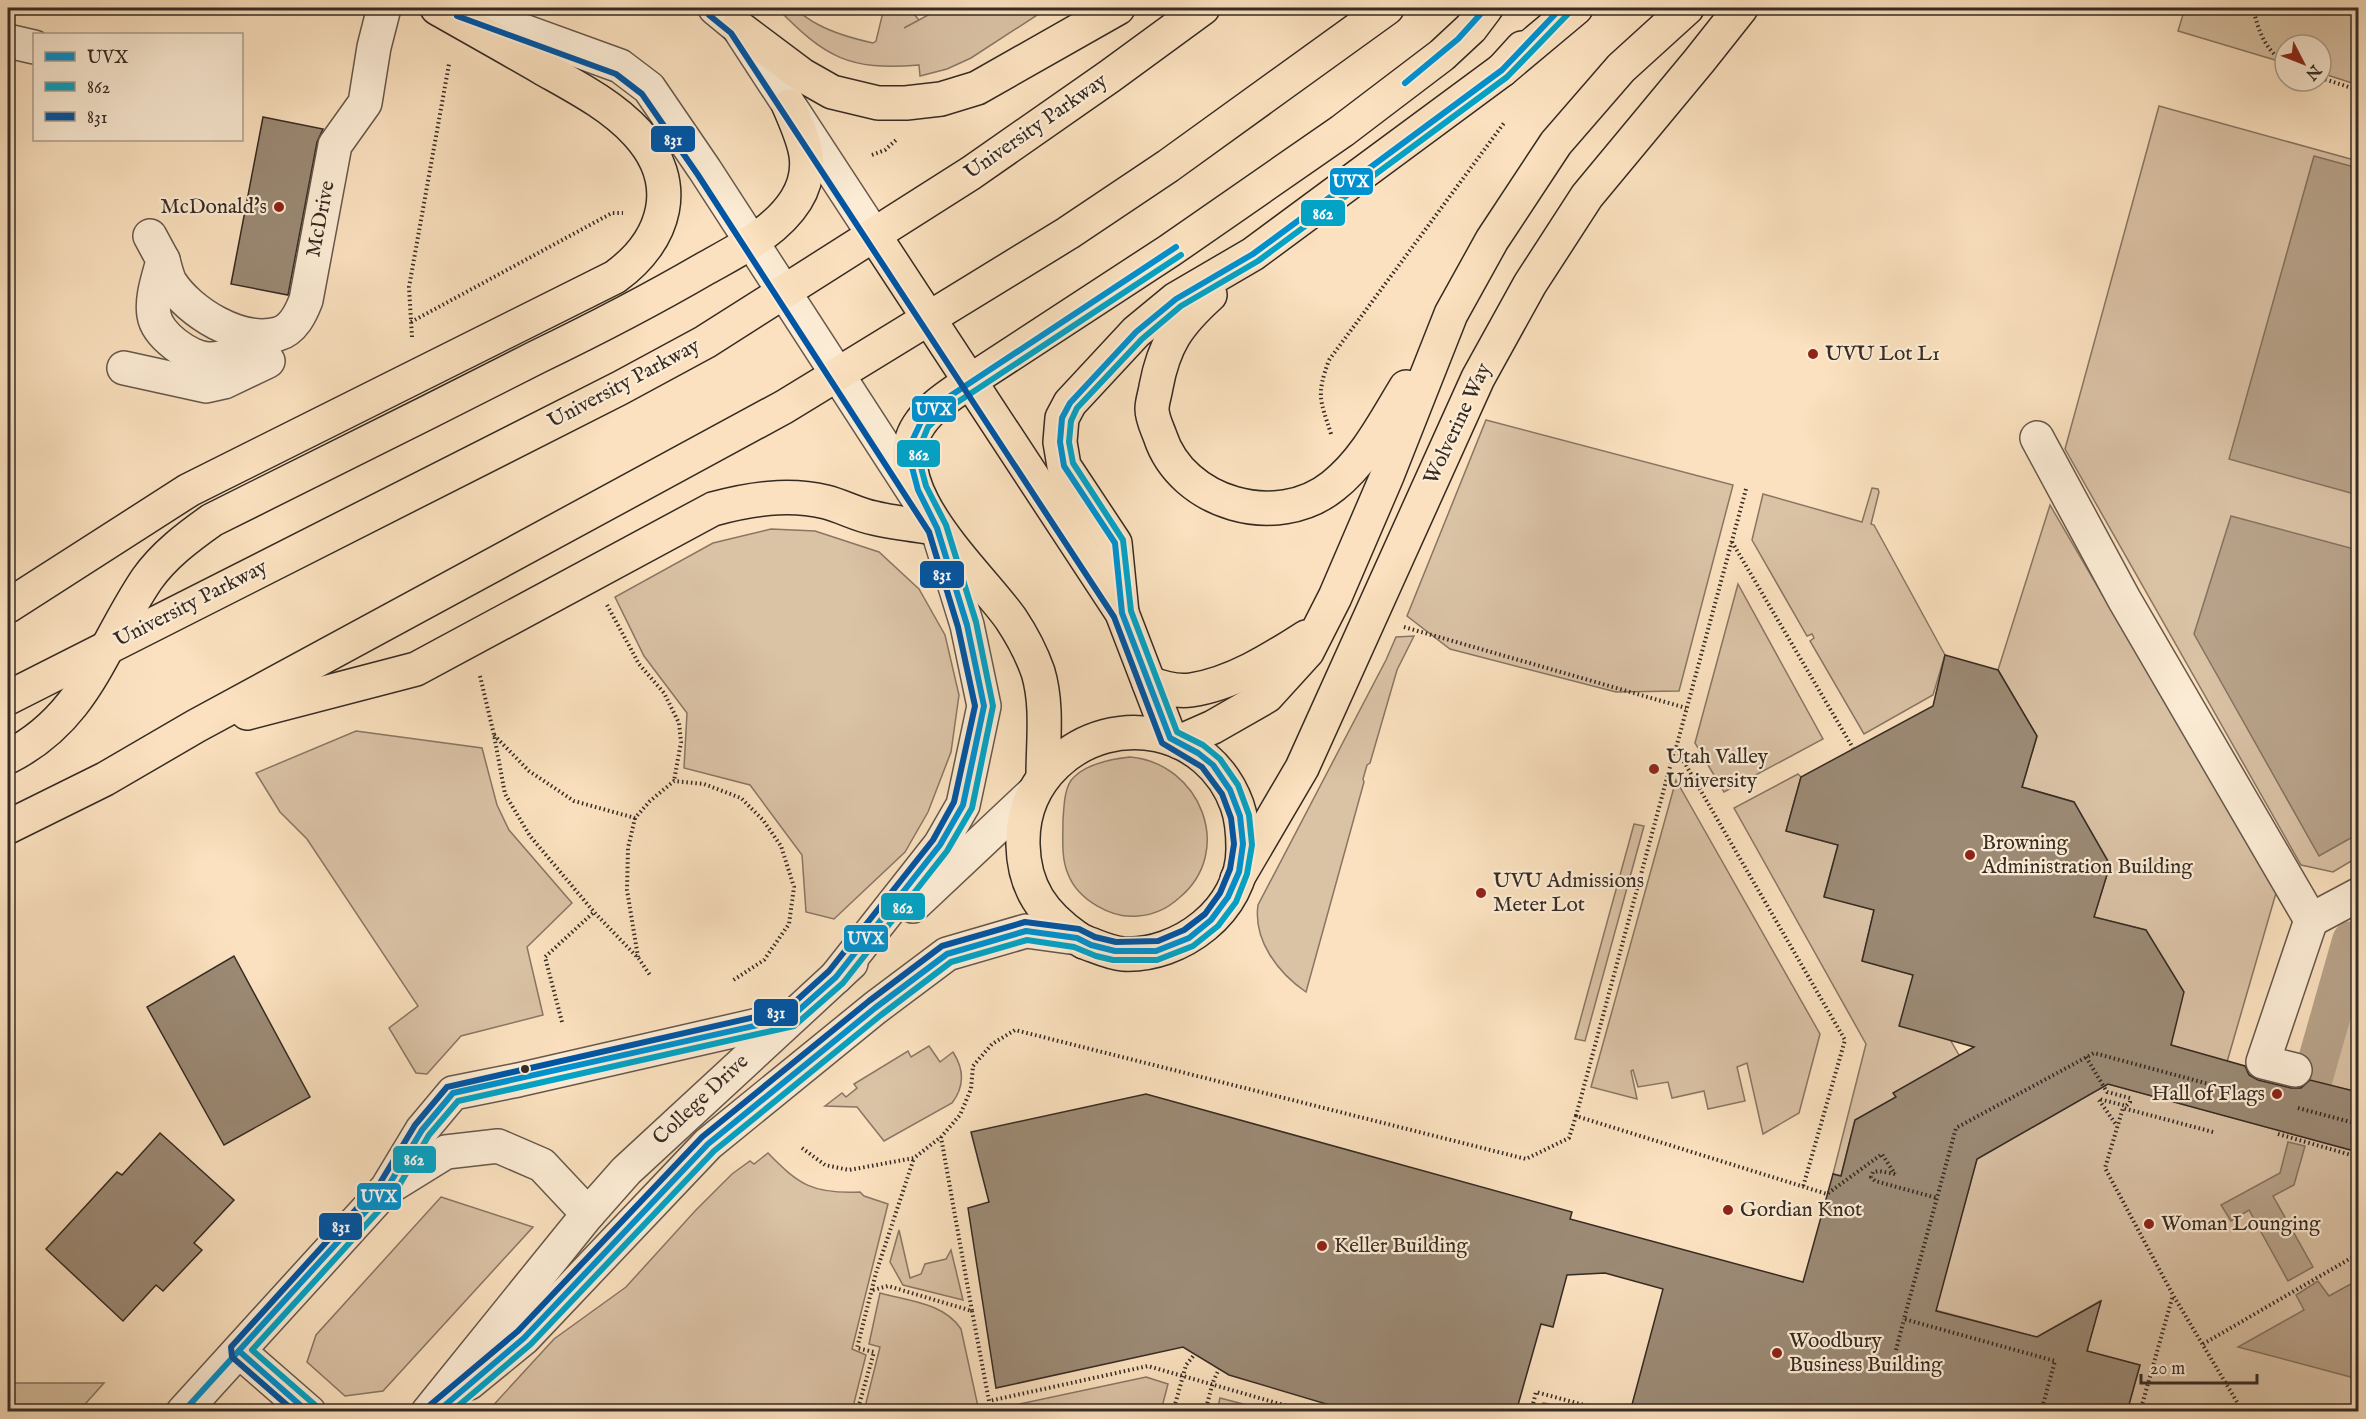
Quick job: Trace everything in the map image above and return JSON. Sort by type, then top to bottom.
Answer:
[{"type":"main road","points":[[8,606],[189,490],[615,276],[633,264],[646,249],[662,220],[665,205],[664,184],[654,156],[638,134],[592,96],[437,8]]},
{"type":"main road","points":[[727,17],[802,75],[832,92],[878,104],[941,99],[978,88],[1118,8]]},
{"type":"main road","name":"University Parkway","points":[[8,698],[108,645],[620,388],[705,342],[971,173],[1203,8]]},
{"type":"main road","points":[[8,827],[105,779],[196,726],[784,407],[1068,233],[1168,166],[1387,8]]},
{"type":"main road","points":[[1038,785],[1069,752],[1101,736],[1136,731],[1175,740],[1192,748],[1212,764],[1227,784],[1238,806],[1243,855],[1237,879],[1224,905],[1197,933],[1161,950],[1122,954],[1080,940],[1055,923],[1034,896],[1023,862],[1022,828],[1038,785],[1043,695],[1037,671],[1012,620],[937,528],[918,490],[909,456],[912,441],[921,422],[941,402],[970,381],[1169,251],[1342,131],[1442,55],[1471,27],[1486,8]]},
{"type":"main road","points":[[1502,70],[1561,8]]},
{"type":"main road","points":[[1122,613],[1115,543],[1064,466],[1060,442],[1062,418],[1070,403],[1136,332],[1176,299],[1253,254],[1502,70],[1575,8]]},
{"type":"main road","name":"Wolverine Way","points":[[1175,740],[1213,727],[1267,696],[1307,652],[1320,628],[1387,476],[1451,314],[1492,240],[1556,143],[1621,68],[1687,8]]},
{"type":"main road","name":"Wolverine Way","points":[[1237,879],[1302,768],[1478,378],[1530,284],[1587,196],[1741,8]]},
{"type":"main road","points":[[8,757],[46,734],[70,709],[88,684],[148,577],[186,538],[212,520],[643,304],[751,242],[780,220],[795,201],[806,181],[808,159],[789,106]]},
{"type":"main road","points":[[874,235],[1122,613],[1149,683],[1175,740]]},
{"type":"main road","points":[[1253,254],[1187,316],[1173,335],[1160,369],[1151,411],[1164,449],[1174,466],[1206,492],[1226,501],[1257,509],[1276,509],[1298,504],[1332,487],[1358,461],[1374,439],[1451,314]]},
{"type":"main road","points":[[196,726],[416,669],[713,509],[744,501],[777,497],[807,499],[849,508],[872,518],[937,528]]},
{"type":"main road","points":[[1149,683],[1166,689],[1190,690],[1222,681],[1254,668],[1320,628]]},
{"type":"street","name":"McDrive","points":[[156,248],[169,280],[183,298],[204,316],[224,327],[246,333],[278,334],[291,326],[301,315],[306,300],[335,146],[365,103],[374,47],[384,8]]},
{"type":"street","points":[[460,8],[620,66],[649,88],[937,528],[967,625],[984,706],[963,805],[940,845],[836,977]]},
{"type":"street","points":[[727,17],[874,235]]},
{"type":"street","points":[[8,41],[33,47]]},
{"type":"street","points":[[124,368],[206,386],[224,382],[286,352],[313,333]]},
{"type":"street","points":[[2037,438],[2124,599],[2311,920]]},
{"type":"street","name":"College Drive","points":[[428,1412],[588,1214],[626,1171],[836,977],[1038,785]]},
{"type":"street","points":[[2295,1070],[2263,1062],[2311,920],[2358,895]]},
{"type":"street","name":"College Drive","points":[[436,1412],[524,1338],[708,1144],[875,1008],[947,954],[1026,931],[1080,940]]},
{"type":"street","points":[[183,1412],[387,1188],[422,1130],[453,1093],[790,1018]]},
{"type":"street","points":[[387,1188],[446,1152],[498,1146],[542,1165],[588,1214]]},
{"type":"street","points":[[239,1351],[309,1412]]},
{"type":"path","points":[[2253,8],[2256,22],[2268,49],[2273,53]]},
{"type":"path","points":[[412,341],[409,287],[449,64]]},
{"type":"path","points":[[2333,82],[2358,90]]},
{"type":"path","points":[[1332,435],[1319,398],[1321,381],[1329,360],[1504,123]]},
{"type":"path","points":[[411,322],[612,213],[630,212]]},
{"type":"path","points":[[802,1148],[825,1165],[849,1170],[914,1158],[941,1137],[960,1115],[971,1089],[973,1066],[992,1044],[1015,1030],[1526,1159],[1569,1138],[1746,489]]},
{"type":"path","points":[[1732,541],[1853,748]]},
{"type":"path","points":[[605,601],[639,664],[664,693],[679,723],[681,742],[674,781],[650,801],[635,818],[628,848],[627,890],[639,959]]},
{"type":"path","points":[[1404,627],[1686,708]]},
{"type":"path","points":[[478,670],[494,735],[504,794],[530,836],[594,912],[639,959],[650,975]]},
{"type":"path","points":[[494,735],[529,771],[574,801],[635,818]]},
{"type":"path","points":[[1676,748],[1845,1040],[1803,1187]]},
{"type":"path","points":[[674,781],[704,784],[741,798],[763,820],[781,846],[794,887],[789,924],[764,960],[732,981]]},
{"type":"path","points":[[562,1022],[545,957],[594,912]]},
{"type":"path","points":[[1896,1350],[1956,1128],[2094,1053],[2244,1093]]},
{"type":"path","points":[[2086,1057],[2107,1092],[2130,1098],[2126,1106],[2099,1099],[2118,1126]]},
{"type":"path","points":[[2289,1106],[2358,1124]]},
{"type":"path","points":[[2213,1132],[2123,1108],[2105,1168],[2173,1295],[2243,1412]]},
{"type":"path","points":[[1576,1116],[1827,1194],[1882,1154],[1895,1174],[1879,1171],[1873,1172],[1871,1177],[1937,1198]]},
{"type":"path","points":[[2278,1134],[2358,1157]]},
{"type":"path","points":[[941,1137],[989,1401],[1148,1366],[1308,1412]]},
{"type":"path","points":[[857,1412],[874,1352],[857,1348],[876,1273],[914,1158]]},
{"type":"path","points":[[2203,1344],[2358,1254]]},
{"type":"path","points":[[873,1290],[888,1286],[972,1311]]},
{"type":"path","points":[[2140,1412],[2173,1295]]},
{"type":"path","points":[[1904,1319],[2055,1361],[2041,1412]]},
{"type":"path","points":[[1173,1412],[1186,1365],[1195,1354]]},
{"type":"path","points":[[1206,1412],[1213,1382],[1219,1369]]},
{"type":"path","points":[[1531,1412],[1536,1392],[1610,1412]]},
{"type":"shaded area","points":[[777,8],[791,9],[832,31],[873,43],[876,41],[884,8],[909,8],[919,20],[941,8],[1048,8],[971,58],[947,69],[920,76],[919,65],[874,66],[839,57],[809,38]]},
{"type":"shaded area","points":[[2185,8],[2358,8],[2358,85],[2333,77],[2333,33],[2273,33],[2273,59],[2178,31]]},
{"type":"shaded area","points":[[2159,106],[2358,161],[2358,857],[2333,872],[2301,865],[2065,449]]},
{"type":"shaded area","points":[[2314,156],[2358,168],[2358,495],[2229,459]]},
{"type":"shaded area","points":[[1486,420],[1733,485],[1679,691],[1616,692],[1450,649],[1407,616]]},
{"type":"shaded area","points":[[1872,488],[1878,489],[1879,492],[1871,524],[1874,525],[1945,655],[1933,695],[1864,734],[1810,641],[1814,638],[1812,634],[1807,636],[1752,540],[1763,494],[1862,522]]},
{"type":"shaded area","points":[[2050,505],[2276,893],[2227,1062],[2171,1045],[2146,930],[2094,917],[2110,864],[2074,802],[2022,787],[2037,736],[1998,670]]},
{"type":"shaded area","points":[[2231,516],[2358,550],[2358,834],[2319,856],[2194,634]]},
{"type":"shaded area","points":[[771,529],[815,531],[879,552],[919,589],[945,635],[959,695],[951,752],[928,812],[905,852],[834,919],[806,912],[802,855],[750,785],[684,768],[687,713],[644,656],[615,597],[713,543]]},
{"type":"shaded area","points":[[1738,584],[1823,739],[1724,792],[1695,743]]},
{"type":"shaded area","points":[[1414,636],[1397,670],[1370,763],[1367,765],[1306,992],[1286,975],[1270,954],[1259,931],[1258,905],[1396,637]]},
{"type":"shaded area","points":[[356,731],[482,748],[497,805],[509,830],[572,903],[527,947],[543,1015],[461,1036],[427,1074],[416,1073],[389,1028],[418,1006],[307,839],[280,812],[256,773]]},
{"type":"shaded area","points":[[1130,757],[1155,763],[1175,775],[1191,792],[1202,812],[1207,834],[1205,857],[1196,879],[1170,905],[1155,913],[1138,916],[1107,911],[1088,900],[1068,874],[1063,848],[1064,803],[1071,781],[1080,772],[1093,765]]},
{"type":"shaded area","points":[[1798,774],[1801,777],[1786,831],[1838,845],[1824,896],[1874,910],[1862,961],[1913,975],[1959,1055],[1967,1056],[1894,1093],[1896,1097],[1855,1120],[1841,1176],[1833,1174],[1866,1044],[1734,808]]},
{"type":"shaded area","points":[[1676,780],[1820,1034],[1799,1113],[1763,1134],[1747,1063],[1737,1067],[1745,1101],[1708,1109],[1704,1091],[1672,1098],[1668,1082],[1638,1087],[1633,1070],[1631,1071],[1637,1099],[1591,1087]]},
{"type":"shaded area","points":[[1634,824],[1644,826],[1585,1041],[1575,1039]]},
{"type":"shaded area","points":[[2358,949],[2358,1092],[2319,1083]]},
{"type":"shaded area","points":[[929,1046],[940,1062],[953,1052],[959,1065],[961,1084],[952,1103],[884,1141],[857,1107],[825,1106],[842,1093],[846,1097],[857,1088],[854,1084],[908,1051],[911,1057]]},
{"type":"shaded area","points":[[2108,1084],[2358,1152],[2358,1411],[2127,1411],[2140,1365],[2087,1351],[2100,1301],[2037,1337],[1935,1310],[1977,1159]]},
{"type":"shaded area","points":[[2288,1142],[2305,1146],[2294,1185],[2273,1196],[2313,1267],[2288,1281],[2249,1210],[2231,1221],[2221,1205],[2280,1173]]},
{"type":"shaded area","points":[[768,1153],[789,1173],[809,1186],[831,1191],[860,1192],[864,1196],[888,1204],[852,1349],[866,1355],[852,1411],[488,1411],[554,1339],[626,1287],[732,1174],[750,1161],[754,1164]]},
{"type":"shaded area","points":[[441,1197],[533,1227],[383,1391],[345,1396],[307,1362],[316,1335]]},
{"type":"shaded area","points":[[899,1230],[910,1278],[921,1274],[925,1264],[946,1259],[951,1250],[963,1300],[903,1285],[890,1262]]},
{"type":"shaded area","points":[[2358,1280],[2358,1379],[2238,1347],[2304,1310],[2296,1295],[2318,1281],[2329,1296]]},
{"type":"shaded area","points":[[880,1293],[936,1308],[954,1320],[961,1329],[979,1411],[864,1411],[880,1347],[869,1344]]},
{"type":"shaded area","points":[[1146,1377],[1168,1384],[1161,1411],[987,1411]]},
{"type":"shaded area","points":[[8,1383],[104,1383],[78,1412],[8,1411]]},
{"type":"shaded area","points":[[1220,1398],[1270,1411],[1217,1411]]},
{"type":"shaded area","points":[[1544,1403],[1580,1411],[1541,1411]]},
{"type":"building","name":"McDonald's","points":[[263,117],[323,129],[317,142],[288,295],[231,284]]},
{"type":"building","points":[[1945,655],[1998,670],[2037,736],[2022,787],[2074,802],[2110,865],[2094,917],[2146,930],[2184,992],[2171,1045],[2245,1066],[2249,1075],[2258,1080],[2291,1088],[2301,1088],[2310,1080],[2358,1092],[2358,1152],[2108,1084],[1977,1159],[1936,1311],[2037,1337],[2101,1301],[2087,1351],[2140,1365],[2127,1412],[1630,1412],[1663,1289],[1605,1273],[1567,1275],[1553,1327],[1541,1324],[1516,1412],[1353,1412],[1229,1375],[1183,1347],[996,1388],[968,1208],[989,1202],[971,1132],[1146,1094],[1572,1212],[1570,1219],[1803,1282],[1833,1174],[1841,1176],[1855,1120],[1896,1097],[1893,1093],[1974,1047],[1899,1026],[1913,975],[1862,961],[1874,910],[1824,897],[1838,845],[1786,831],[1801,777],[1933,706]]},
{"type":"building","points":[[234,956],[310,1097],[224,1145],[147,1007]]},
{"type":"building","points":[[160,1133],[234,1200],[194,1243],[202,1250],[163,1291],[156,1285],[123,1321],[46,1249],[117,1172],[122,1175]]},
{"type":"waterway","points":[[2312,1081],[2352,941]]},
{"type":"transit line","name":"UVX","points":[[1405,83],[1458,39],[1486,8]]},
{"type":"transit line","name":"UVX","points":[[437,1412],[524,1338],[708,1144],[875,1008],[947,954],[1026,931],[1077,938],[1091,945],[1115,951],[1156,951],[1189,938],[1211,920],[1228,897],[1239,872],[1243,844],[1240,816],[1230,790],[1213,765],[1198,753],[1170,738],[1122,613],[1115,543],[1064,466],[1060,442],[1062,418],[1070,403],[1136,332],[1176,299],[1253,254],[1502,70],[1561,8]]},
{"type":"transit line","name":"862","points":[[451,1412],[531,1344],[714,1151],[881,1015],[951,962],[1027,940],[1074,947],[1113,960],[1157,960],[1193,946],[1218,926],[1236,902],[1247,874],[1252,845],[1249,815],[1238,785],[1220,759],[1203,745],[1177,732],[1131,611],[1123,540],[1073,463],[1069,442],[1071,421],[1077,408],[1142,339],[1181,306],[1258,261],[1507,77],[1568,14]]},
{"type":"transit line","name":"831","points":[[430,1405],[518,1331],[702,1137],[869,1001],[942,946],[1025,922],[1079,929],[1095,937],[1116,942],[1158,941],[1184,930],[1205,914],[1220,893],[1230,869],[1234,844],[1231,818],[1222,794],[1202,767],[1162,743],[1114,617],[731,33],[709,15]]},
{"type":"transit line","name":"831","points":[[295,1412],[232,1357],[231,1347],[380,1183],[415,1125],[447,1087],[786,1010],[829,971],[933,840],[954,802],[975,706],[958,627],[929,532],[698,175],[642,94],[616,74],[457,16]]},
{"type":"transit line","name":"UVX","points":[[183,1412],[387,1188],[422,1130],[453,1093],[790,1018],[836,977],[940,845],[963,805],[984,706],[967,625],[937,528],[918,490],[909,456],[912,441],[921,422],[941,402],[1176,247]]},
{"type":"transit line","name":"862","points":[[315,1405],[252,1350],[394,1194],[429,1135],[458,1101],[794,1026],[843,983],[947,851],[972,808],[993,706],[976,622],[946,525],[926,486],[918,456],[921,444],[928,427],[947,409],[1181,255]]},
{"type":"transit line","name":"UVX","points":[[239,1351],[308,1412]]},
{"type":"place","name":"McDonald's","points":[[279,207]]},
{"type":"place","name":"UVU Lot L1","points":[[1813,354]]},
{"type":"place","name":"Utah Valley University","points":[[1654,769]]},
{"type":"place","name":"Browning Administration Building","points":[[1970,855]]},
{"type":"place","name":"UVU Admissions Meter Lot","points":[[1481,893]]},
{"type":"place","name":"Hall of Flags","points":[[2277,1094]]},
{"type":"place","name":"Gordian Knot","points":[[1728,1210]]},
{"type":"place","name":"Woman Lounging","points":[[2149,1224]]},
{"type":"place","name":"Keller Building","points":[[1322,1246]]},
{"type":"place","name":"Woodbury Business Building","points":[[1777,1353]]}]
